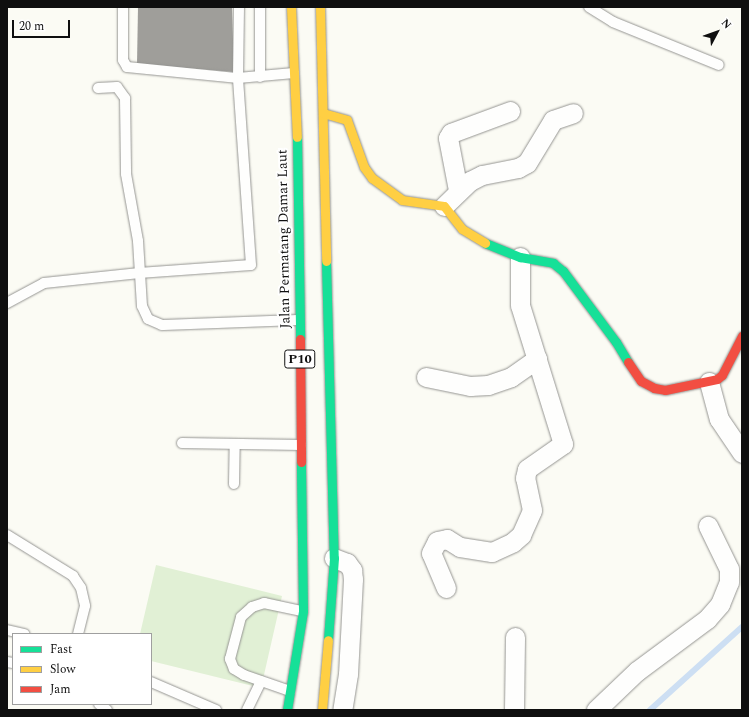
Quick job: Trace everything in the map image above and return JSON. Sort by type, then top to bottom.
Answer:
[{"type":"main road","name":"Jalan Permatang Damar Laut","points":[[287,710],[303,611],[294,73],[290,7]]},
{"type":"main road","name":"P10","points":[[320,7],[334,558],[322,710]]},
{"type":"main road","points":[[323,113],[347,120],[351,126],[364,167],[386,189],[402,200],[416,204],[444,206],[467,233],[497,250],[520,257],[553,263],[563,270],[641,380],[654,388],[665,390],[709,382],[722,375],[742,336]]},
{"type":"street","points":[[458,190],[448,138],[451,133],[510,112]]},
{"type":"street","points":[[444,206],[458,190],[482,175],[518,168],[527,163],[553,120],[573,113]]},
{"type":"street","points":[[446,588],[431,553],[437,541],[446,539],[460,547],[492,552],[513,542],[521,534],[532,510],[525,478],[527,469],[563,444],[520,305],[520,257]]},
{"type":"street","points":[[426,377],[470,386],[488,385],[511,377],[537,360]]},
{"type":"street","points":[[709,382],[720,419],[742,453]]},
{"type":"street","points":[[596,710],[637,671],[707,619],[720,604],[729,582],[729,569],[708,526]]},
{"type":"street","points":[[334,558],[347,563],[352,570],[353,580],[348,674],[342,710]]},
{"type":"street","points":[[514,710],[515,637]]},
{"type":"lane","points":[[123,7],[123,60],[127,67],[238,78],[294,73]]},
{"type":"lane","points":[[7,302],[44,283],[138,273],[252,265],[238,78],[239,7]]},
{"type":"lane","points":[[260,7],[260,77]]},
{"type":"lane","points":[[589,7],[613,22],[719,65]]},
{"type":"lane","points":[[98,88],[117,86],[125,98],[126,174],[138,241],[138,273],[144,314],[154,324],[299,320]]},
{"type":"lane","points":[[182,443],[301,445]]},
{"type":"lane","points":[[234,484],[235,445]]},
{"type":"lane","points":[[7,535],[73,576],[81,588],[85,606],[78,633]]},
{"type":"lane","points":[[290,691],[261,681],[234,669],[230,659],[241,618],[252,607],[264,603],[303,611]]},
{"type":"lane","points":[[7,630],[20,633]]},
{"type":"lane","points":[[247,710],[261,681]]},
{"type":"lane","points":[[152,682],[216,710]]},
{"type":"green space","points":[[156,565],[282,596],[261,688],[152,661],[152,633],[140,633]]},
{"type":"building","points":[[138,7],[232,7],[234,72],[137,64]]},
{"type":"waterway","points":[[650,710],[742,627]]},
{"type":"traffic: fast","points":[[297,137],[300,339]]},
{"type":"traffic: fast","points":[[485,243],[520,257],[553,263],[563,271],[616,342],[628,362]]},
{"type":"traffic: fast","points":[[326,261],[334,558],[328,640]]},
{"type":"traffic: fast","points":[[287,710],[303,611],[301,462]]},
{"type":"traffic: slow","points":[[291,7],[297,137]]},
{"type":"traffic: slow","points":[[320,7],[326,261]]},
{"type":"traffic: slow","points":[[323,113],[347,120],[364,167],[372,178],[402,200],[444,206],[462,229],[485,243]]},
{"type":"traffic: slow","points":[[322,710],[328,640]]},
{"type":"traffic: jam","points":[[628,362],[641,381],[654,388],[665,390],[717,379],[722,375],[742,336]]},
{"type":"traffic: jam","points":[[300,339],[301,462]]}]
